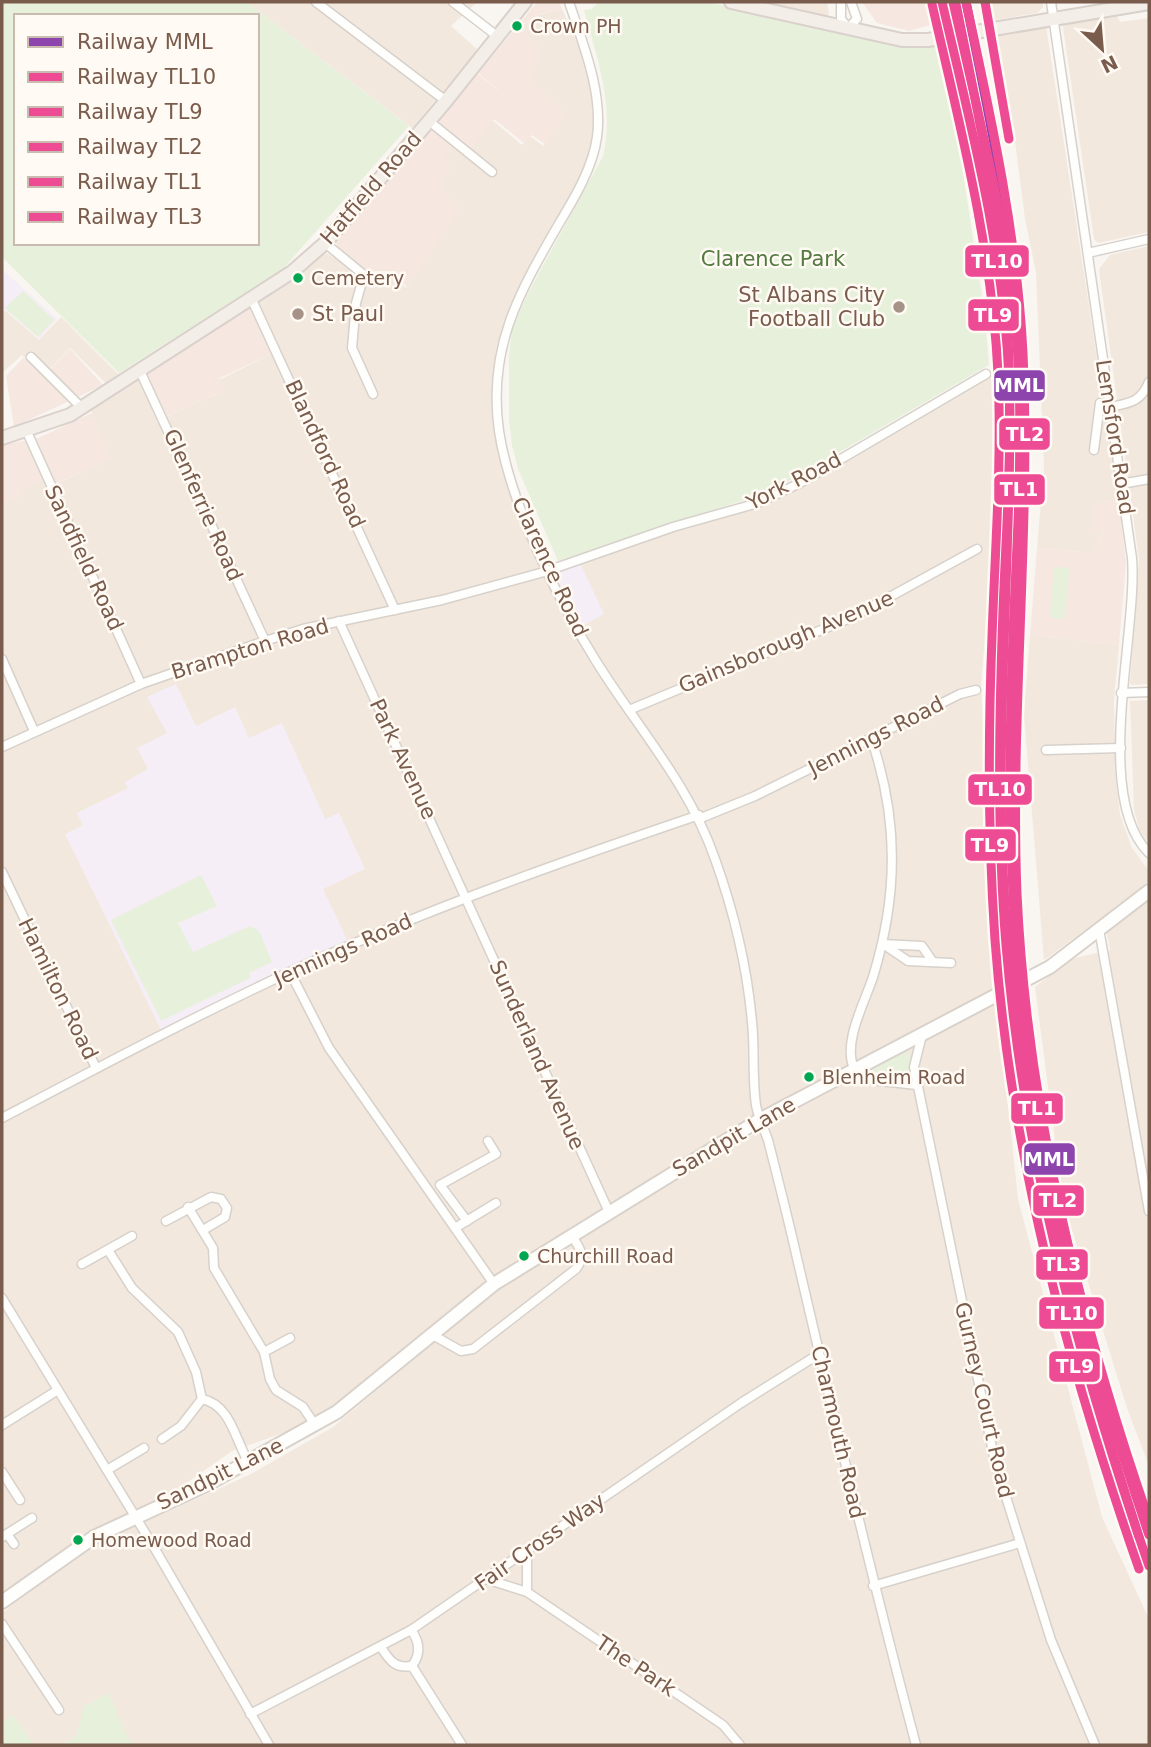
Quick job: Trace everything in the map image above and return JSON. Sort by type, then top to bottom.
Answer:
[{"type":"main road","name":"Hatfield Road","points":[[2,438],[27,432],[82,408],[292,272],[325,243],[446,101],[525,2]]},
{"type":"main road","points":[[731,2],[902,40],[939,39],[1054,17],[1149,3]]},
{"type":"street","points":[[316,2],[446,101]]},
{"type":"street","points":[[453,2],[497,36]]},
{"type":"street","name":"Clarence Road","points":[[569,2],[590,71],[598,113],[596,142],[577,192],[514,303],[501,346],[497,375],[499,429],[515,492],[548,570],[596,661],[670,765],[700,816],[734,915],[746,970],[756,1106],[761,1119]]},
{"type":"street","points":[[841,2],[841,19],[848,28],[857,19],[851,2]]},
{"type":"street","name":"Lemsford Road","points":[[1051,2],[1134,576],[1121,693],[1121,748],[1130,822],[1139,843],[1149,853]]},
{"type":"street","points":[[429,121],[492,172]]},
{"type":"street","points":[[1088,253],[1149,239]]},
{"type":"street","points":[[325,243],[364,275],[356,303],[352,348],[373,394]]},
{"type":"street","name":"Blandford Road","points":[[252,300],[395,610]]},
{"type":"street","points":[[30,357],[82,408]]},
{"type":"street","name":"Glenferrie Road","points":[[140,371],[265,641]]},
{"type":"street","name":"York Road","points":[[548,570],[673,527],[758,503],[800,483],[986,374]]},
{"type":"street","points":[[1110,407],[1135,402],[1148,389]]},
{"type":"street","points":[[1094,450],[1100,404]]},
{"type":"street","name":"Sandfield Road","points":[[27,432],[141,684]]},
{"type":"street","points":[[1095,434],[1114,433]]},
{"type":"street","points":[[1121,484],[1149,479]]},
{"type":"street","name":"Gainsborough Avenue","points":[[629,710],[836,625],[977,549]]},
{"type":"street","name":"Brampton Road","points":[[2,747],[141,684],[265,641],[548,570]]},
{"type":"street","name":"Park Avenue","points":[[339,621],[466,898]]},
{"type":"street","points":[[2,659],[34,732]]},
{"type":"street","name":"Jennings Road","points":[[2,1118],[290,972],[466,898],[755,796],[960,694],[976,690]]},
{"type":"street","points":[[1121,693],[1149,692]]},
{"type":"street","points":[[855,1070],[850,1049],[883,944],[891,906],[894,859],[889,802],[872,738]]},
{"type":"street","points":[[1046,750],[1121,748]]},
{"type":"street","name":"Hamilton Road","points":[[2,872],[96,1068]]},
{"type":"street","name":"Sandpit Lane","points":[[2,1602],[72,1551],[135,1515],[249,1462],[315,1425],[365,1392],[431,1334],[494,1284],[761,1119],[1039,973],[1149,891]]},
{"type":"street","name":"Sunderland Avenue","points":[[466,898],[609,1212]]},
{"type":"street","points":[[1100,929],[1149,1211]]},
{"type":"street","points":[[1082,943],[1103,952]]},
{"type":"street","points":[[883,944],[922,946],[933,962]]},
{"type":"street","points":[[883,944],[908,961],[951,963]]},
{"type":"street","points":[[290,972],[329,1048],[494,1284]]},
{"type":"street","name":"Gurney Court Road","points":[[922,1035],[914,1067],[917,1086],[995,1462],[1051,1640],[1095,1745]]},
{"type":"street","points":[[842,1077],[917,1086]]},
{"type":"street","name":"Charmouth Road","points":[[761,1119],[790,1226],[873,1586],[916,1745]]},
{"type":"street","points":[[430,1191],[496,1154],[488,1141]]},
{"type":"street","points":[[440,1185],[467,1221]]},
{"type":"street","points":[[166,1221],[211,1197],[221,1199],[227,1208],[225,1217],[203,1230]]},
{"type":"street","points":[[455,1228],[496,1203]]},
{"type":"street","points":[[188,1207],[213,1248],[214,1268],[264,1352],[270,1379],[276,1390],[303,1407],[315,1425]]},
{"type":"street","points":[[82,1264],[132,1236]]},
{"type":"street","points":[[431,1334],[461,1350],[473,1349],[576,1269],[581,1262],[582,1252],[572,1236]]},
{"type":"street","points":[[108,1250],[132,1288],[178,1332],[197,1372],[202,1399],[181,1426],[162,1439]]},
{"type":"street","points":[[2,1298],[135,1515],[269,1745]]},
{"type":"street","points":[[264,1352],[290,1338]]},
{"type":"street","name":"Fair Cross Way","points":[[250,1714],[411,1630],[741,1403],[819,1354]]},
{"type":"street","points":[[2,1425],[58,1390]]},
{"type":"street","points":[[202,1399],[215,1401],[223,1409],[249,1462]]},
{"type":"street","points":[[107,1470],[144,1448]]},
{"type":"street","points":[[2,1472],[20,1500]]},
{"type":"street","points":[[14,1544],[4,1536],[32,1518]]},
{"type":"street","points":[[873,1586],[1020,1542]]},
{"type":"street","points":[[527,1551],[527,1592]]},
{"type":"street","name":"The Park","points":[[486,1580],[527,1592],[723,1726],[740,1745]]},
{"type":"street","points":[[2,1624],[59,1710]]},
{"type":"street","points":[[411,1630],[419,1648],[418,1657],[412,1666]]},
{"type":"street","points":[[381,1647],[390,1662],[402,1667],[412,1666]]},
{"type":"street","points":[[412,1666],[462,1745]]},
{"type":"shaded area","points":[[246,2],[477,2],[451,26],[478,50],[412,128]]},
{"type":"shaded area","points":[[537,2],[559,2],[562,9],[540,14],[520,26],[542,51],[530,80],[566,112],[545,144],[532,135],[524,143],[494,119],[468,151],[457,141],[443,159],[454,167],[439,184],[460,208],[407,287],[395,277],[394,271],[366,271],[346,258],[335,242],[356,211],[474,71],[507,97],[478,73]]},
{"type":"shaded area","points":[[765,2],[827,2],[829,14],[826,17]]},
{"type":"shaded area","points":[[862,2],[932,2],[934,24],[909,31],[877,23]]},
{"type":"shaded area","points":[[984,2],[1043,2],[1043,7],[1037,13],[990,21]]},
{"type":"shaded area","points":[[562,9],[590,71],[598,113],[593,154],[520,291],[501,346],[499,429],[515,492],[548,570],[756,506],[991,375],[995,392],[996,496],[981,685],[990,873],[1001,983],[994,996],[855,1070],[494,1284],[329,1409],[294,1429],[232,1451],[175,1491],[2,1602],[2,505],[20,496],[18,491],[47,478],[51,486],[110,459],[89,405],[141,373],[163,418],[223,391],[219,380],[277,351],[254,301],[326,253],[364,275],[392,274],[393,278],[406,288],[458,209],[437,185],[441,160],[455,143],[492,120],[522,145],[530,136],[543,146],[565,113],[528,81],[518,28],[538,15]]},
{"type":"shaded area","points":[[1117,16],[1120,22],[1149,18],[1149,232],[1098,243],[1094,239],[1063,27],[1067,22]]},
{"type":"shaded area","points":[[1046,26],[1119,502],[1102,501],[1093,517],[1103,530],[1093,553],[1037,548],[1044,467],[1036,272],[1025,219],[1015,141],[989,34]]},
{"type":"shaded area","points":[[1149,246],[1149,684],[1132,685],[1139,559],[1099,269],[1110,255]]},
{"type":"shaded area","points":[[2,269],[57,319],[39,339],[6,310],[2,310]]},
{"type":"shaded area","points":[[254,302],[277,351],[220,378],[225,390],[167,416],[144,371]]},
{"type":"shaded area","points":[[2,311],[6,311],[39,340],[61,317],[125,381],[112,389],[70,348],[46,373],[22,355],[3,372],[2,379]]},
{"type":"shaded area","points":[[70,349],[103,385],[14,427],[6,376],[25,356],[46,374]]},
{"type":"shaded area","points":[[92,413],[111,459],[54,484],[50,477],[18,491],[20,496],[2,505],[2,445],[38,438]]},
{"type":"shaded area","points":[[1101,501],[1119,502],[1126,564],[1119,645],[1030,635],[1037,548],[1093,553],[1103,531],[1092,530],[1093,504]]},
{"type":"shaded area","points":[[580,563],[604,614],[580,627],[552,571]]},
{"type":"shaded area","points":[[1030,635],[1119,645],[1114,701],[1116,783],[1120,815],[1132,848],[1149,871],[1149,880],[1130,897],[1044,960],[1024,715]]},
{"type":"shaded area","points":[[176,684],[196,726],[235,707],[249,738],[282,723],[325,819],[339,813],[365,869],[323,889],[349,944],[163,1034],[65,834],[83,825],[77,813],[128,788],[125,782],[148,769],[137,748],[167,733],[147,697]]},
{"type":"shaded area","points":[[1149,700],[1149,844],[1140,831],[1134,810],[1130,701]]},
{"type":"shaded area","points":[[1149,900],[1149,1466],[1127,1408],[1063,1201],[1035,987],[1071,959],[1110,950],[1107,934],[1110,929]]},
{"type":"shaded area","points":[[997,1002],[1018,1199],[1102,1517],[1149,1619],[1149,1745],[2,1745],[2,1613],[97,1538],[150,1520],[251,1474],[333,1427],[518,1272],[783,1117]]},
{"type":"green space","points":[[2,2],[246,2],[409,126],[282,270],[119,373],[2,257]]},
{"type":"green space","name":"Clarence Park","points":[[598,2],[706,2],[890,42],[938,42],[955,122],[984,309],[989,365],[795,478],[756,496],[558,561],[518,469],[512,445],[509,420],[509,355],[512,330],[527,295],[603,156],[606,100],[584,10],[592,9]]},
{"type":"green space","points":[[23,291],[54,320],[38,337],[5,308]]},
{"type":"green space","points":[[1054,567],[1070,568],[1064,619],[1052,618],[1050,614]]},
{"type":"green space","points":[[201,875],[217,906],[178,923],[193,952],[250,926],[259,931],[272,962],[249,973],[250,978],[161,1021],[111,920]]},
{"type":"green space","points":[[909,1051],[909,1078],[865,1072]]},
{"type":"green space","points":[[109,1693],[127,1736],[134,1745],[61,1745],[76,1736],[84,1706]]},
{"type":"green space","points":[[14,1715],[34,1745],[2,1745],[2,1723]]},
{"type":"rail line","name":"TL10","points":[[942,2],[984,189],[1006,331],[1010,437],[1003,610],[1000,820],[1003,903],[1014,1025],[1026,1104],[1058,1260],[1100,1414],[1149,1566]]},
{"type":"rail line","name":"TL1","points":[[953,2],[995,189],[1016,330],[1020,443],[1010,789],[1013,903],[1024,1017],[1034,1092],[1064,1242],[1103,1390],[1149,1535]]},
{"type":"rail line","name":"MML","points":[[966,2],[1000,178],[1017,311],[1020,424],[1012,834],[1022,983],[1032,1063],[1062,1222],[1102,1379],[1149,1534]]},
{"type":"rail line","name":"TL2","points":[[966,2],[1009,220],[1023,353],[1025,421],[1016,826],[1017,894],[1032,1054],[1060,1212],[1079,1290],[1100,1367],[1149,1520]]},
{"type":"rail line","name":"TL1","points":[[985,2],[1009,139]]},
{"type":"rail line","name":"TL9","points":[[932,4],[964,141],[982,233],[995,326],[999,472],[989,788],[995,940],[1003,1021],[1014,1101],[1046,1259],[1089,1415],[1139,1569]]},
{"type":"rail line","name":"TL3","points":[[956,4],[990,180],[1007,314],[1010,427],[1001,768],[1005,905],[1012,986],[1036,1146],[1052,1225],[1092,1382],[1139,1537]]},
{"type":"place","name":"Crown PH","points":[[517,26]]},
{"type":"place","name":"Cemetery","points":[[298,278]]},
{"type":"place","name":"St Albans City Football Club","points":[[899,307]]},
{"type":"place","name":"St Paul","points":[[298,314]]},
{"type":"place","name":"Blenheim Road","points":[[809,1077]]},
{"type":"place","name":"Churchill Road","points":[[524,1256]]},
{"type":"place","name":"Homewood Road","points":[[78,1540]]}]
